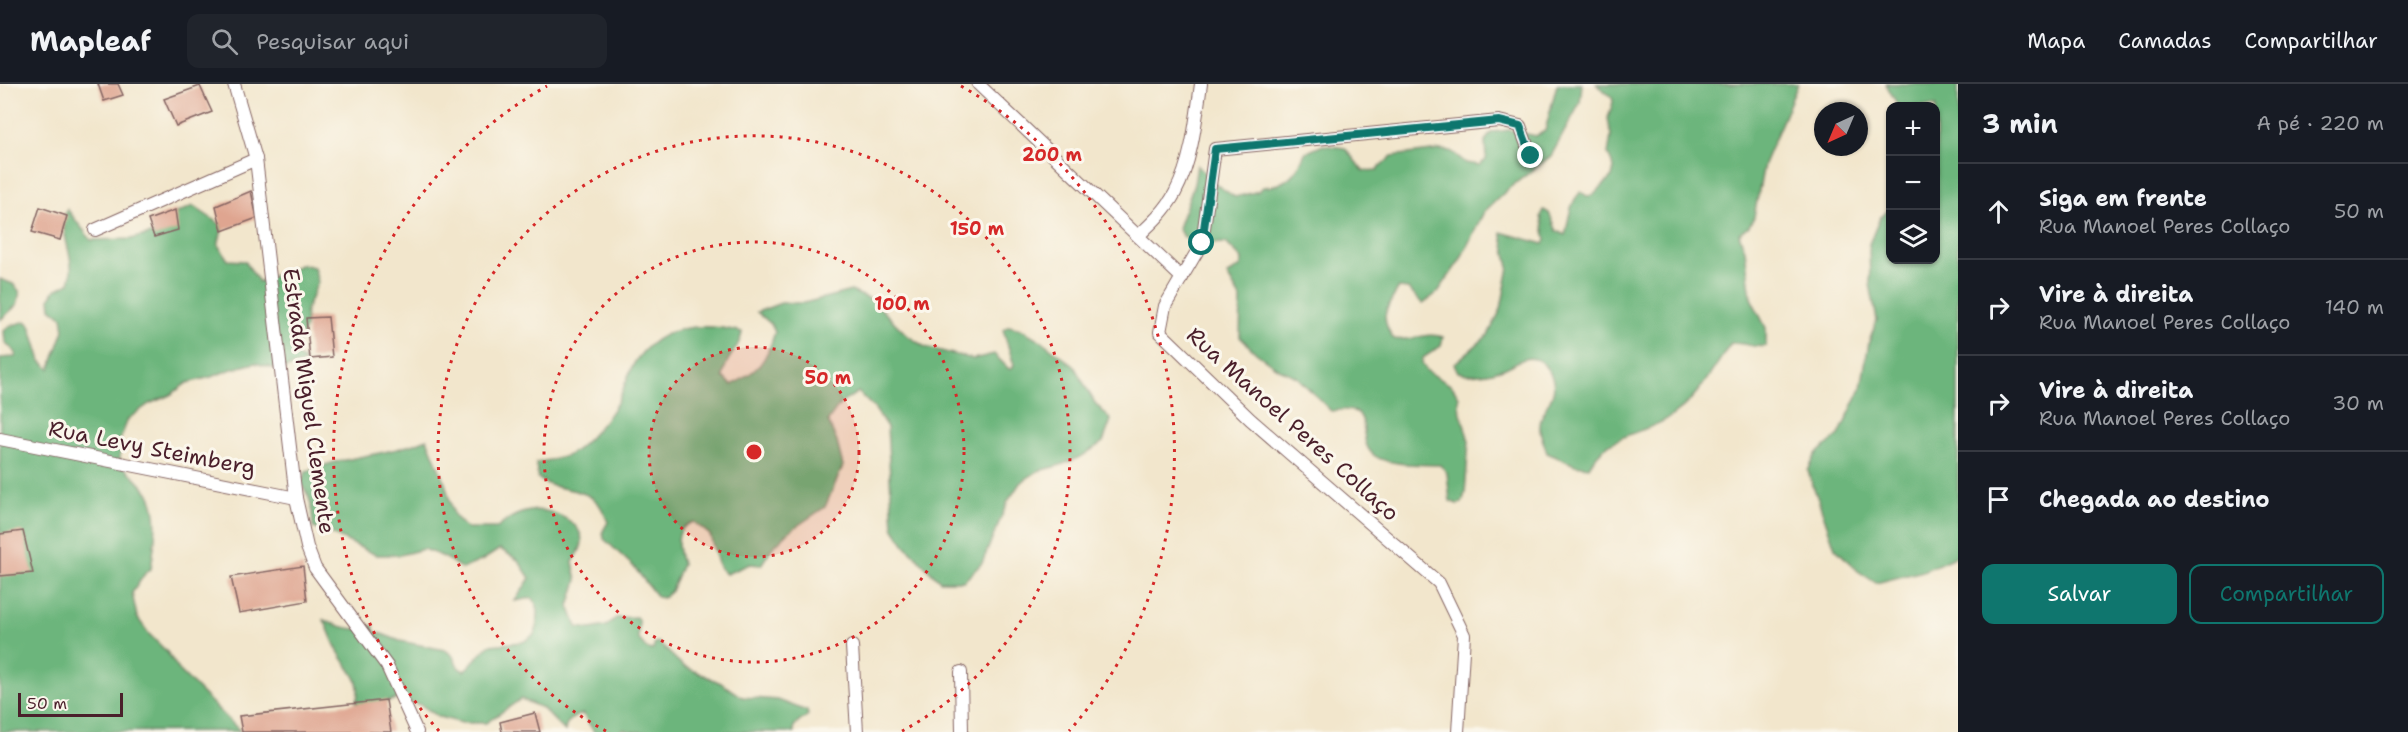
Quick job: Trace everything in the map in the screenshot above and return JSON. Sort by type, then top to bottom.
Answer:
[{"type":"street","name":"Estrada Miguel Clemente","points":[[234,84],[256,159],[296,498],[307,547],[315,568],[387,666],[417,732]]},
{"type":"street","points":[[978,84],[1182,278]]},
{"type":"street","points":[[1138,236],[1164,210],[1175,193],[1194,132],[1201,84]]},
{"type":"street","name":"Rua Manoel Peres Collaço","points":[[1458,732],[1464,635],[1439,583],[1250,419],[1160,332],[1165,306],[1202,243],[1215,149],[1499,121],[1520,126],[1531,156]]},
{"type":"street","points":[[95,230],[256,159]]},
{"type":"street","name":"Rua Levy Steimberg","points":[[0,439],[296,498]]},
{"type":"street","points":[[852,646],[857,732]]},
{"type":"street","points":[[961,672],[962,732]]},
{"type":"green space","points":[[1557,84],[1582,84],[1580,103],[1551,156],[1508,189],[1484,212],[1460,260],[1438,292],[1423,304],[1408,289],[1399,288],[1387,307],[1386,325],[1394,339],[1431,335],[1443,337],[1441,346],[1423,358],[1422,363],[1427,371],[1452,386],[1459,397],[1459,407],[1469,441],[1465,493],[1462,503],[1457,504],[1450,501],[1447,473],[1441,465],[1398,463],[1375,456],[1368,449],[1361,417],[1356,412],[1331,411],[1297,377],[1277,368],[1256,353],[1240,337],[1241,299],[1227,275],[1241,266],[1242,259],[1226,243],[1192,242],[1182,235],[1178,228],[1194,184],[1197,165],[1217,185],[1235,197],[1284,181],[1298,167],[1305,153],[1323,145],[1345,148],[1363,171],[1377,170],[1392,156],[1440,150],[1451,151],[1466,163],[1479,165],[1486,160],[1485,141],[1492,132],[1509,130],[1536,136],[1545,131]]},
{"type":"green space","points":[[1596,84],[1798,84],[1764,164],[1754,217],[1749,226],[1739,234],[1745,250],[1751,298],[1766,328],[1766,346],[1731,343],[1707,380],[1677,412],[1654,426],[1607,446],[1589,467],[1575,465],[1547,453],[1540,422],[1554,389],[1550,373],[1542,362],[1528,358],[1497,371],[1475,375],[1458,372],[1454,364],[1488,335],[1501,309],[1509,267],[1501,232],[1544,244],[1546,240],[1541,216],[1544,210],[1549,213],[1557,231],[1565,235],[1572,206],[1577,196],[1581,192],[1587,196],[1593,195],[1612,177],[1614,168],[1608,154],[1611,136],[1608,118],[1613,102],[1612,97]]},
{"type":"green space","points":[[1886,84],[1958,84],[1958,553],[1955,557],[1923,571],[1876,583],[1858,571],[1835,548],[1808,471],[1816,454],[1839,435],[1861,388],[1869,342],[1877,320],[1870,284],[1869,244],[1880,218],[1886,213],[1886,264],[1940,264],[1940,102],[1896,102]]},
{"type":"green space","points":[[193,206],[223,226],[218,245],[228,260],[245,261],[259,282],[302,264],[314,267],[318,282],[306,310],[305,329],[294,352],[305,362],[281,370],[255,363],[187,383],[170,395],[149,404],[128,419],[120,440],[120,463],[149,494],[156,521],[151,569],[146,572],[132,593],[137,617],[179,670],[240,731],[0,732],[0,358],[15,357],[16,353],[5,342],[4,331],[10,326],[26,321],[30,325],[41,361],[50,369],[64,330],[62,317],[51,308],[50,298],[55,290],[69,283],[71,273],[64,227],[67,209],[91,240],[131,239],[155,233],[172,215]]},
{"type":"green space","points":[[0,279],[13,284],[20,292],[17,305],[0,320]]},
{"type":"green space","points":[[851,291],[872,300],[908,336],[925,347],[973,359],[994,354],[1009,369],[1012,369],[1014,365],[1003,330],[1009,326],[1021,329],[1040,340],[1074,366],[1095,403],[1111,420],[1103,442],[1082,456],[1038,471],[1020,483],[1008,501],[982,563],[964,581],[940,581],[905,545],[893,527],[887,427],[875,409],[858,392],[840,404],[828,421],[837,442],[843,466],[825,507],[790,531],[772,548],[761,565],[750,564],[726,574],[719,567],[710,535],[694,522],[687,525],[678,539],[682,564],[671,591],[663,598],[657,597],[634,567],[604,539],[603,531],[608,522],[596,501],[590,496],[552,485],[538,478],[536,463],[568,455],[578,449],[597,429],[618,401],[637,359],[659,338],[685,328],[698,327],[742,332],[739,343],[724,370],[723,377],[732,385],[755,370],[765,358],[772,342],[775,332],[771,324],[757,312],[781,303],[804,303]]},
{"type":"green space","points":[[427,439],[445,483],[454,515],[466,528],[497,528],[516,515],[537,510],[554,513],[570,521],[576,527],[582,544],[573,562],[577,580],[569,606],[577,627],[591,629],[606,626],[616,618],[636,617],[639,621],[638,638],[647,649],[653,650],[655,643],[658,642],[683,666],[721,683],[742,697],[778,700],[807,711],[808,715],[794,726],[794,732],[634,732],[622,729],[620,732],[594,732],[583,714],[571,720],[565,731],[542,708],[521,699],[486,723],[462,723],[439,717],[421,705],[397,699],[374,705],[368,713],[356,702],[358,687],[354,675],[336,647],[324,620],[355,629],[374,625],[374,631],[400,641],[445,650],[452,655],[459,668],[464,671],[489,645],[523,642],[535,634],[538,615],[535,602],[532,598],[515,601],[530,578],[518,560],[500,549],[483,560],[462,569],[444,557],[424,549],[400,555],[376,555],[332,534],[313,528],[309,499],[300,484],[306,472],[336,462],[412,445]]},
{"type":"building","points":[[98,84],[118,84],[123,95],[104,101]]},
{"type":"building","points":[[200,86],[212,112],[176,126],[164,99]]},
{"type":"building","points":[[251,191],[257,218],[222,231],[216,206]]},
{"type":"building","points":[[40,207],[67,216],[60,240],[32,232]]},
{"type":"building","points":[[175,210],[178,230],[154,237],[148,220]]},
{"type":"building","points":[[328,317],[332,357],[310,359],[306,318]]},
{"type":"building","points":[[23,531],[33,573],[0,576],[0,534]]},
{"type":"building","points":[[303,566],[307,601],[239,613],[231,577]]},
{"type":"building","points":[[386,700],[391,732],[242,732],[239,716]]},
{"type":"building","points":[[535,713],[540,732],[502,732],[500,722]]},
{"type":"route","points":[[1202,243],[1215,149],[1499,121],[1520,126],[1531,156]]}]
